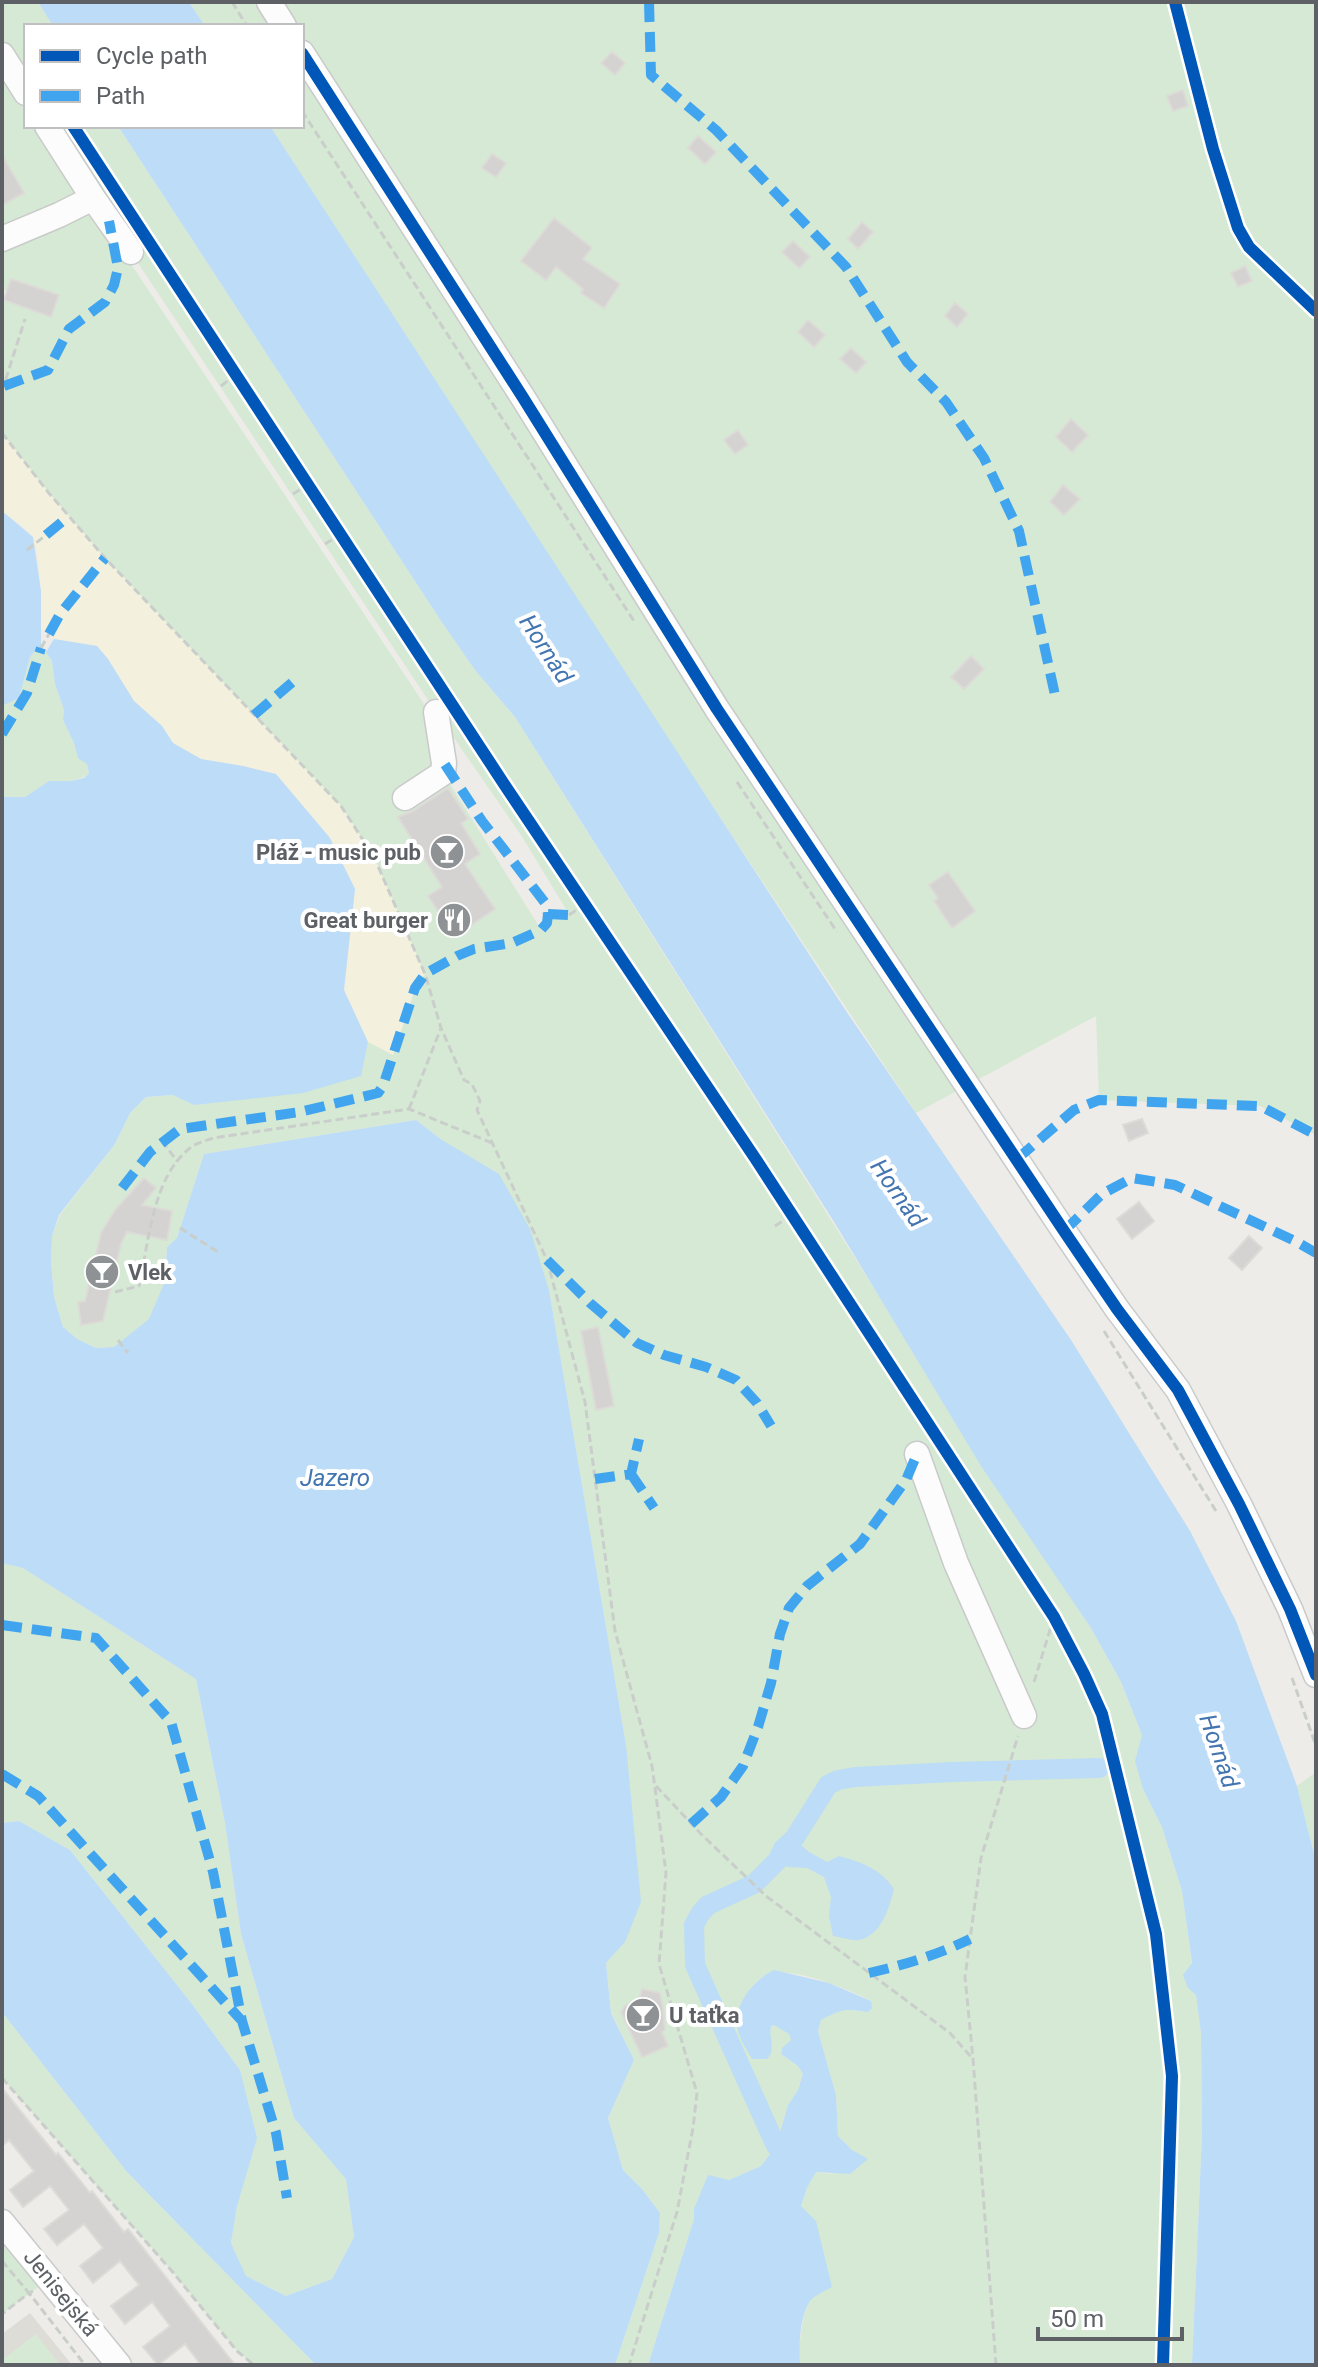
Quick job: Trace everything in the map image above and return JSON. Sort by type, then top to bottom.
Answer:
[{"type":"street","points":[[269,2],[283,24]]},
{"type":"street","points":[[2,55],[24,90]]},
{"type":"street","points":[[304,56],[522,396],[717,709],[1064,1231],[1178,1390],[1290,1609],[1316,1675]]},
{"type":"street","points":[[48,128],[131,252]]},
{"type":"street","points":[[2,239],[93,198]]},
{"type":"street","points":[[405,798],[443,773],[436,712]]},
{"type":"street","points":[[917,1454],[956,1563],[1024,1716]]},
{"type":"street","name":"Jenisejská","points":[[2,2222],[119,2365]]},
{"type":"path","points":[[232,2],[246,24]]},
{"type":"path","points":[[2,391],[25,319]]},
{"type":"path","points":[[227,363],[243,388]]},
{"type":"path","points":[[221,386],[235,375]]},
{"type":"path","points":[[2,433],[105,558],[341,806],[374,857],[425,974],[441,1028],[464,1080],[472,1084],[480,1101],[477,1110],[547,1260],[585,1402],[615,1631],[655,1784],[666,1873],[659,1964],[697,2093],[677,2212],[629,2365]]},
{"type":"path","points":[[299,473],[315,497]]},
{"type":"path","points":[[293,494],[307,485]]},
{"type":"path","points":[[332,522],[348,547]]},
{"type":"path","points":[[27,550],[46,535]]},
{"type":"path","points":[[325,544],[340,535]]},
{"type":"path","points":[[41,648],[49,634]]},
{"type":"path","points":[[577,892],[593,917]]},
{"type":"path","points":[[569,915],[585,904]]},
{"type":"path","points":[[409,1109],[441,1028]]},
{"type":"path","points":[[115,1292],[139,1286],[164,1183],[177,1161],[192,1146],[213,1138],[409,1109],[492,1143]]},
{"type":"path","points":[[162,1141],[177,1161]]},
{"type":"path","points":[[775,1226],[788,1209],[801,1228]]},
{"type":"path","points":[[180,1228],[218,1252]]},
{"type":"path","points":[[1101,1326],[1222,1520]]},
{"type":"path","points":[[118,1340],[128,1353]]},
{"type":"path","points":[[1045,1604],[1060,1628]]},
{"type":"path","points":[[1290,1674],[1314,1731],[1316,1746]]},
{"type":"path","points":[[996,2365],[965,1977],[981,1858],[1011,1758]]},
{"type":"path","points":[[655,1784],[701,1834],[766,1896],[950,2033],[973,2059]]},
{"type":"path","points":[[2,2078],[171,2270],[237,2351],[254,2365]]},
{"type":"path","points":[[2,2261],[29,2293],[2,2314]]},
{"type":"shaded area","points":[[30,2313],[72,2365],[2,2365],[2,2334]]},
{"type":"green space","points":[[2,2],[38,2],[52,24],[24,24],[24,128],[46,128],[123,252],[428,710],[435,760],[540,928],[547,923],[548,914],[569,914],[521,835],[48,128],[119,128],[441,621],[475,670],[515,717],[1091,1628],[1121,1682],[1142,1735],[1143,1789],[1162,1827],[1182,1891],[1201,2032],[1202,2135],[1192,2365],[800,2365],[799,2347],[804,2314],[811,2299],[801,2207],[816,2172],[832,2174],[852,2150],[838,2136],[836,2095],[818,2031],[821,2020],[847,2010],[863,2012],[871,2001],[819,1980],[776,1973],[761,1978],[748,1993],[773,2049],[769,2034],[771,2026],[789,2034],[792,2040],[782,2048],[781,2054],[798,2066],[803,2074],[798,2090],[788,2105],[776,2146],[761,2166],[729,2180],[694,2209],[694,2219],[648,2365],[615,2365],[659,2233],[660,2213],[623,2170],[608,2118],[634,2060],[611,2012],[606,1963],[625,1942],[626,1745],[549,1290],[442,1140],[416,1120],[204,1154],[177,1238],[167,1247],[165,1281],[149,1320],[114,1347],[96,1348],[77,1339],[63,1327],[54,1297],[52,1236],[60,1215],[115,1144],[130,1113],[146,1097],[173,1095],[195,1105],[360,1076],[368,1042],[393,1054],[418,981],[374,857],[341,806],[105,558],[2,433],[4,301],[51,316],[58,295],[12,279],[7,291],[2,289]]},
{"type":"green space","points":[[189,2],[1316,2],[1316,1135],[1260,1106],[1099,1100],[1096,1016],[916,1113],[668,739],[271,128],[304,128],[304,24],[204,24]]},
{"type":"green space","points":[[37,648],[46,652],[52,661],[55,684],[64,710],[63,720],[78,757],[87,764],[89,773],[71,781],[49,781],[25,797],[2,797],[2,706],[19,698],[30,657]]},
{"type":"green space","points":[[2,1563],[23,1568],[196,1679],[225,1823],[241,1934],[294,2118],[346,2178],[354,2237],[332,2279],[286,2296],[246,2276],[231,2243],[237,2206],[240,2070],[70,1850],[19,1821],[2,1823]]},
{"type":"green space","points":[[1316,1772],[1316,1862],[1297,1786]]},
{"type":"green space","points":[[2,2012],[127,2172],[316,2365],[254,2365],[237,2351],[171,2270],[2,2078]]},
{"type":"green space","points":[[2,2222],[49,2279],[2,2314]]},
{"type":"green space","points":[[36,2334],[60,2365],[2,2365],[2,2360]]},
{"type":"sand","points":[[2,433],[105,558],[341,806],[374,857],[425,974],[415,988],[393,1055],[368,1042],[344,990],[355,889],[330,838],[276,774],[201,759],[173,743],[162,726],[134,701],[97,646],[54,639],[41,629],[35,544],[25,528],[2,511]]},
{"type":"water","points":[[38,2],[189,2],[204,24],[52,24]]},
{"type":"water","name":"Hornád","points":[[119,128],[271,128],[846,1011],[1071,1340],[1190,1531],[1236,1621],[1297,1786],[1316,1862],[1316,2365],[1192,2365],[1202,2135],[1201,2033],[1196,1995],[1188,1988],[1183,1975],[1192,1963],[1182,1891],[1162,1827],[1143,1789],[1135,1761],[1142,1735],[1121,1682],[1091,1628],[981,1466],[836,1225],[515,717],[475,670]]},
{"type":"water","points":[[2,511],[33,537],[41,591],[41,648],[37,648],[30,657],[19,698],[2,706]]},
{"type":"water","name":"Jazero","points":[[54,639],[97,646],[134,701],[162,726],[173,743],[201,759],[276,774],[330,838],[355,889],[344,990],[368,1042],[361,1076],[303,1093],[194,1105],[173,1095],[146,1097],[130,1113],[115,1144],[59,1215],[52,1236],[51,1262],[54,1297],[63,1327],[77,1339],[96,1348],[114,1347],[149,1319],[165,1281],[167,1247],[177,1238],[204,1154],[416,1120],[442,1140],[499,1174],[530,1229],[549,1290],[626,1745],[641,1902],[625,1942],[606,1963],[611,2013],[634,2060],[608,2118],[623,2170],[660,2213],[659,2233],[615,2365],[316,2365],[127,2172],[2,2012],[2,1823],[19,1821],[70,1850],[240,2070],[257,2138],[237,2206],[231,2243],[246,2276],[286,2296],[332,2279],[354,2237],[346,2179],[294,2118],[241,1934],[225,1823],[196,1679],[23,1568],[2,1563],[2,797],[25,797],[49,781],[71,781],[84,778],[89,773],[87,764],[78,758],[63,720],[64,710],[55,684],[52,661],[46,652]]},
{"type":"water","points":[[794,1839],[827,1862],[839,1856],[855,1861],[877,1871],[889,1882],[894,1889],[890,1904],[873,1933],[859,1940],[833,1936],[829,1916],[831,1897],[824,1877],[807,1868],[788,1867],[778,1860],[783,1849]]},
{"type":"water","points":[[774,1970],[829,1983],[871,2001],[872,2008],[868,2012],[844,2010],[821,2020],[818,2031],[836,2095],[838,2136],[852,2150],[868,2159],[850,2174],[816,2172],[801,2206],[816,2221],[832,2287],[812,2299],[806,2308],[800,2332],[800,2365],[648,2365],[694,2219],[694,2209],[708,2175],[729,2180],[761,2166],[776,2146],[788,2105],[798,2090],[803,2074],[798,2066],[781,2054],[782,2048],[791,2040],[789,2034],[771,2026],[770,2055],[767,2059],[752,2059],[738,2031],[741,2003],[759,1980]]},
{"type":"building","points":[[612,52],[625,63],[615,75],[601,63]]},
{"type":"building","points":[[1183,90],[1188,106],[1173,111],[1167,96]]},
{"type":"building","points":[[698,136],[716,152],[705,164],[688,148]]},
{"type":"building","points":[[492,154],[506,163],[496,177],[482,168]]},
{"type":"building","points":[[2,155],[24,193],[2,205]]},
{"type":"building","points":[[554,218],[592,248],[583,259],[620,284],[604,308],[581,293],[583,289],[556,267],[546,280],[521,261]]},
{"type":"building","points":[[862,222],[873,232],[858,249],[848,239]]},
{"type":"building","points":[[793,241],[810,257],[799,268],[782,252]]},
{"type":"building","points":[[1245,266],[1252,281],[1238,287],[1231,273]]},
{"type":"building","points":[[11,279],[59,295],[51,317],[4,300]]},
{"type":"building","points":[[955,303],[968,314],[957,327],[945,316]]},
{"type":"building","points":[[808,320],[825,335],[814,347],[798,332]]},
{"type":"building","points":[[851,348],[866,362],[856,373],[840,359]]},
{"type":"building","points":[[1071,419],[1088,435],[1072,452],[1056,437]]},
{"type":"building","points":[[738,430],[748,445],[735,454],[724,440]]},
{"type":"building","points":[[1063,485],[1080,499],[1064,515],[1050,502]]},
{"type":"building","points":[[971,656],[984,669],[964,689],[951,677]]},
{"type":"building","points":[[448,788],[468,819],[461,823],[480,854],[465,864],[495,909],[455,936],[428,896],[442,887],[398,817]]},
{"type":"building","points":[[948,872],[975,911],[952,928],[934,901],[938,898],[929,885]]},
{"type":"building","points":[[1142,1119],[1148,1133],[1129,1141],[1123,1125]]},
{"type":"building","points":[[144,1178],[156,1188],[142,1205],[172,1211],[167,1240],[127,1232],[121,1244],[103,1321],[81,1325],[78,1302],[85,1301],[101,1233],[115,1210]]},
{"type":"building","points":[[1139,1202],[1154,1221],[1132,1239],[1117,1219]]},
{"type":"building","points":[[1249,1236],[1262,1248],[1242,1270],[1229,1258]]},
{"type":"building","points":[[598,1327],[614,1406],[596,1410],[581,1331]]},
{"type":"building","points":[[642,1989],[660,1993],[665,2030],[662,2032],[668,2046],[642,2057],[621,2012],[625,2006],[639,1999]]},
{"type":"building","points":[[2,2088],[124,2232],[128,2229],[235,2365],[201,2365],[185,2344],[158,2365],[143,2347],[170,2326],[152,2302],[125,2324],[111,2306],[139,2285],[120,2261],[93,2283],[80,2266],[103,2248],[84,2224],[57,2245],[44,2229],[69,2210],[50,2186],[23,2207],[10,2190],[34,2171],[9,2140],[2,2146]]},
{"type":"waterway","points":[[776,2146],[695,1965],[694,1925],[700,1914],[708,1905],[754,1884],[794,1839],[828,1785],[838,1780],[952,1772],[1099,1768]]},
{"type":"marked path","points":[[649,2],[651,75],[716,130],[846,267],[907,362],[946,402],[984,458],[1019,531],[1055,695]]},
{"type":"marked path","points":[[4,386],[48,370],[69,329],[105,302],[118,268],[109,221]]},
{"type":"marked path","points":[[46,535],[69,516]]},
{"type":"marked path","points":[[49,634],[60,614],[105,558]]},
{"type":"marked path","points":[[2,734],[27,693],[41,648]]},
{"type":"marked path","points":[[254,715],[295,680]]},
{"type":"marked path","points":[[122,1188],[150,1152],[180,1129],[300,1112],[378,1093],[415,988],[425,974],[474,949],[512,943],[541,930],[547,923],[546,904],[482,821],[444,763]]},
{"type":"marked path","points":[[548,914],[569,915]]},
{"type":"marked path","points":[[1017,1159],[1074,1110],[1099,1100],[1260,1106],[1316,1135]]},
{"type":"marked path","points":[[1064,1231],[1102,1194],[1132,1178],[1175,1185],[1316,1253]]},
{"type":"marked path","points":[[547,1260],[590,1303],[637,1343],[736,1380],[757,1403],[771,1426]]},
{"type":"marked path","points":[[595,1479],[631,1474],[639,1439]]},
{"type":"marked path","points":[[691,1824],[721,1797],[743,1766],[771,1683],[780,1634],[789,1608],[807,1586],[860,1544],[906,1480],[917,1454]]},
{"type":"marked path","points":[[631,1474],[654,1508]]},
{"type":"marked path","points":[[2,1625],[96,1638],[171,1722],[213,1872],[242,2021],[276,2133],[287,2198]]},
{"type":"marked path","points":[[2,1774],[38,1796],[242,2021]]},
{"type":"marked path","points":[[869,1973],[920,1959],[970,1939]]},
{"type":"cycle path","points":[[1175,2],[1213,149],[1238,228],[1249,247],[1316,311]]},
{"type":"cycle path","points":[[304,56],[522,396],[717,709],[1064,1231],[1178,1390],[1239,1504],[1290,1609],[1316,1675]]},
{"type":"cycle path","points":[[74,128],[504,784],[755,1158],[1054,1617],[1084,1674],[1102,1714],[1156,1934],[1172,2076],[1163,2365]]},
{"type":"place","name":"Pláž - music pub","points":[[447,852]]},
{"type":"place","name":"Great burger","points":[[454,920]]},
{"type":"place","name":"Vlek","points":[[102,1272]]},
{"type":"place","name":"U taťka","points":[[643,2015]]}]
